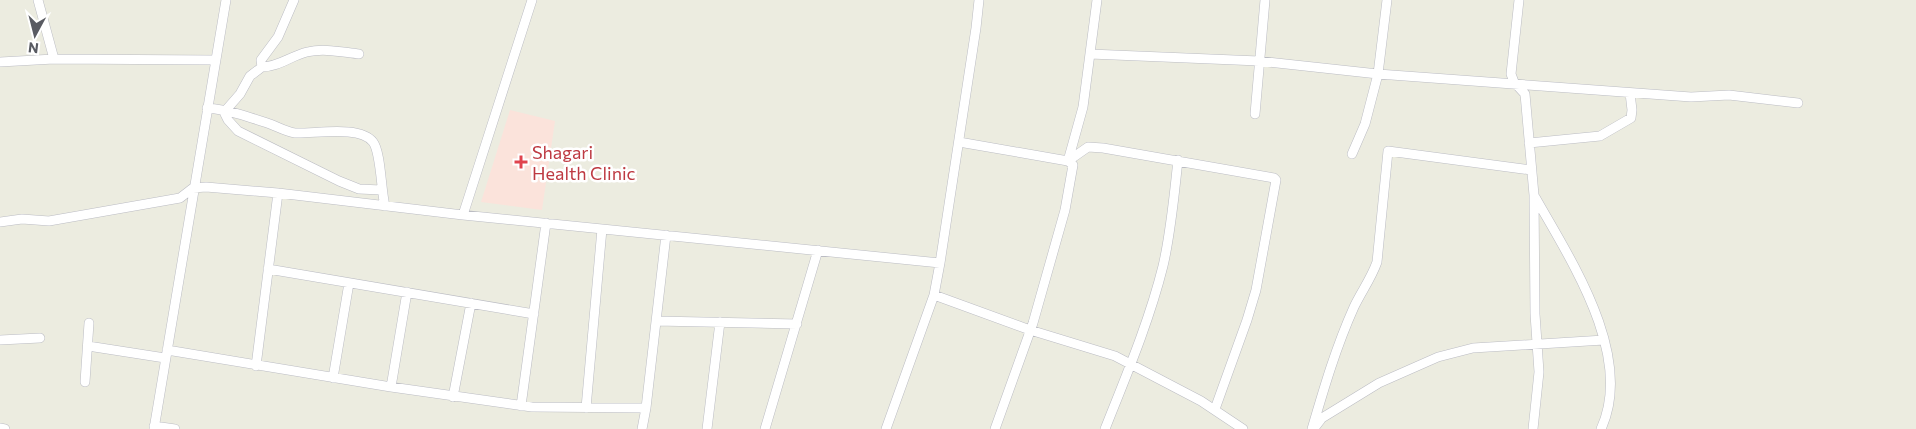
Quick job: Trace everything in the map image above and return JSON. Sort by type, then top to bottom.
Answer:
[{"type":"street","points":[[38,0],[54,59]]},
{"type":"street","points":[[175,429],[154,427],[226,0]]},
{"type":"street","points":[[262,67],[261,60],[278,37],[294,0]]},
{"type":"street","points":[[463,215],[532,0]]},
{"type":"street","points":[[886,429],[934,295],[959,142],[979,0]]},
{"type":"street","points":[[1068,161],[1083,107],[1097,0]]},
{"type":"street","points":[[1255,114],[1265,0]]},
{"type":"street","points":[[1352,154],[1365,124],[1378,74],[1387,0]]},
{"type":"street","points":[[1519,0],[1511,74],[1516,84],[1525,94],[1534,195],[1539,372],[1533,429]]},
{"type":"street","points":[[359,54],[321,49],[305,52],[270,67],[262,67],[250,76],[240,94],[226,110],[225,114],[238,131],[339,181],[358,188],[381,190]]},
{"type":"street","points":[[1090,54],[1259,61],[1378,74],[1691,97],[1729,95],[1798,103]]},
{"type":"street","points":[[0,62],[54,59],[215,60]]},
{"type":"street","points":[[1529,143],[1600,136],[1631,118],[1630,93]]},
{"type":"street","points":[[207,108],[226,110],[293,133],[350,132],[364,135],[372,140],[377,148],[384,206]]},
{"type":"street","points":[[959,142],[1068,161],[1073,164],[1065,210],[1030,330],[995,429]]},
{"type":"street","points":[[1068,161],[1088,147],[1103,148],[1272,177],[1276,180],[1256,290],[1215,409]]},
{"type":"street","points":[[1312,429],[1332,361],[1354,306],[1372,275],[1377,262],[1388,151],[1531,170]]},
{"type":"street","points":[[1105,429],[1131,364],[1152,304],[1163,265],[1172,218],[1178,160]]},
{"type":"street","points":[[0,222],[22,219],[49,221],[180,198],[193,188],[278,193],[463,215],[940,263]]},
{"type":"street","points":[[256,366],[278,193]]},
{"type":"street","points":[[1534,195],[1586,289],[1603,331],[1610,388],[1609,405],[1601,429]]},
{"type":"street","points":[[521,406],[546,223]]},
{"type":"street","points":[[586,408],[602,229]]},
{"type":"street","points":[[642,429],[666,235]]},
{"type":"street","points":[[765,429],[818,250]]},
{"type":"street","points":[[268,269],[534,314]]},
{"type":"street","points":[[333,378],[349,283]]},
{"type":"street","points":[[391,387],[407,292]]},
{"type":"street","points":[[934,295],[1030,330],[1115,356],[1215,409],[1243,429]]},
{"type":"street","points":[[453,397],[471,303]]},
{"type":"street","points":[[656,320],[796,324]]},
{"type":"street","points":[[707,429],[720,322]]},
{"type":"street","points":[[85,382],[89,323]]},
{"type":"street","points":[[0,340],[40,338]]},
{"type":"street","points":[[1312,429],[1322,418],[1379,383],[1438,357],[1473,348],[1604,340]]},
{"type":"street","points":[[88,346],[256,366],[521,406],[646,408]]},
{"type":"street","points":[[0,428],[5,429]]},
{"type":"shaded area","name":"Shagari Health Clinic","points":[[510,110],[555,121],[542,210],[481,202]]},
{"type":"place","name":"Shagari Health Clinic","points":[[521,162]]}]
